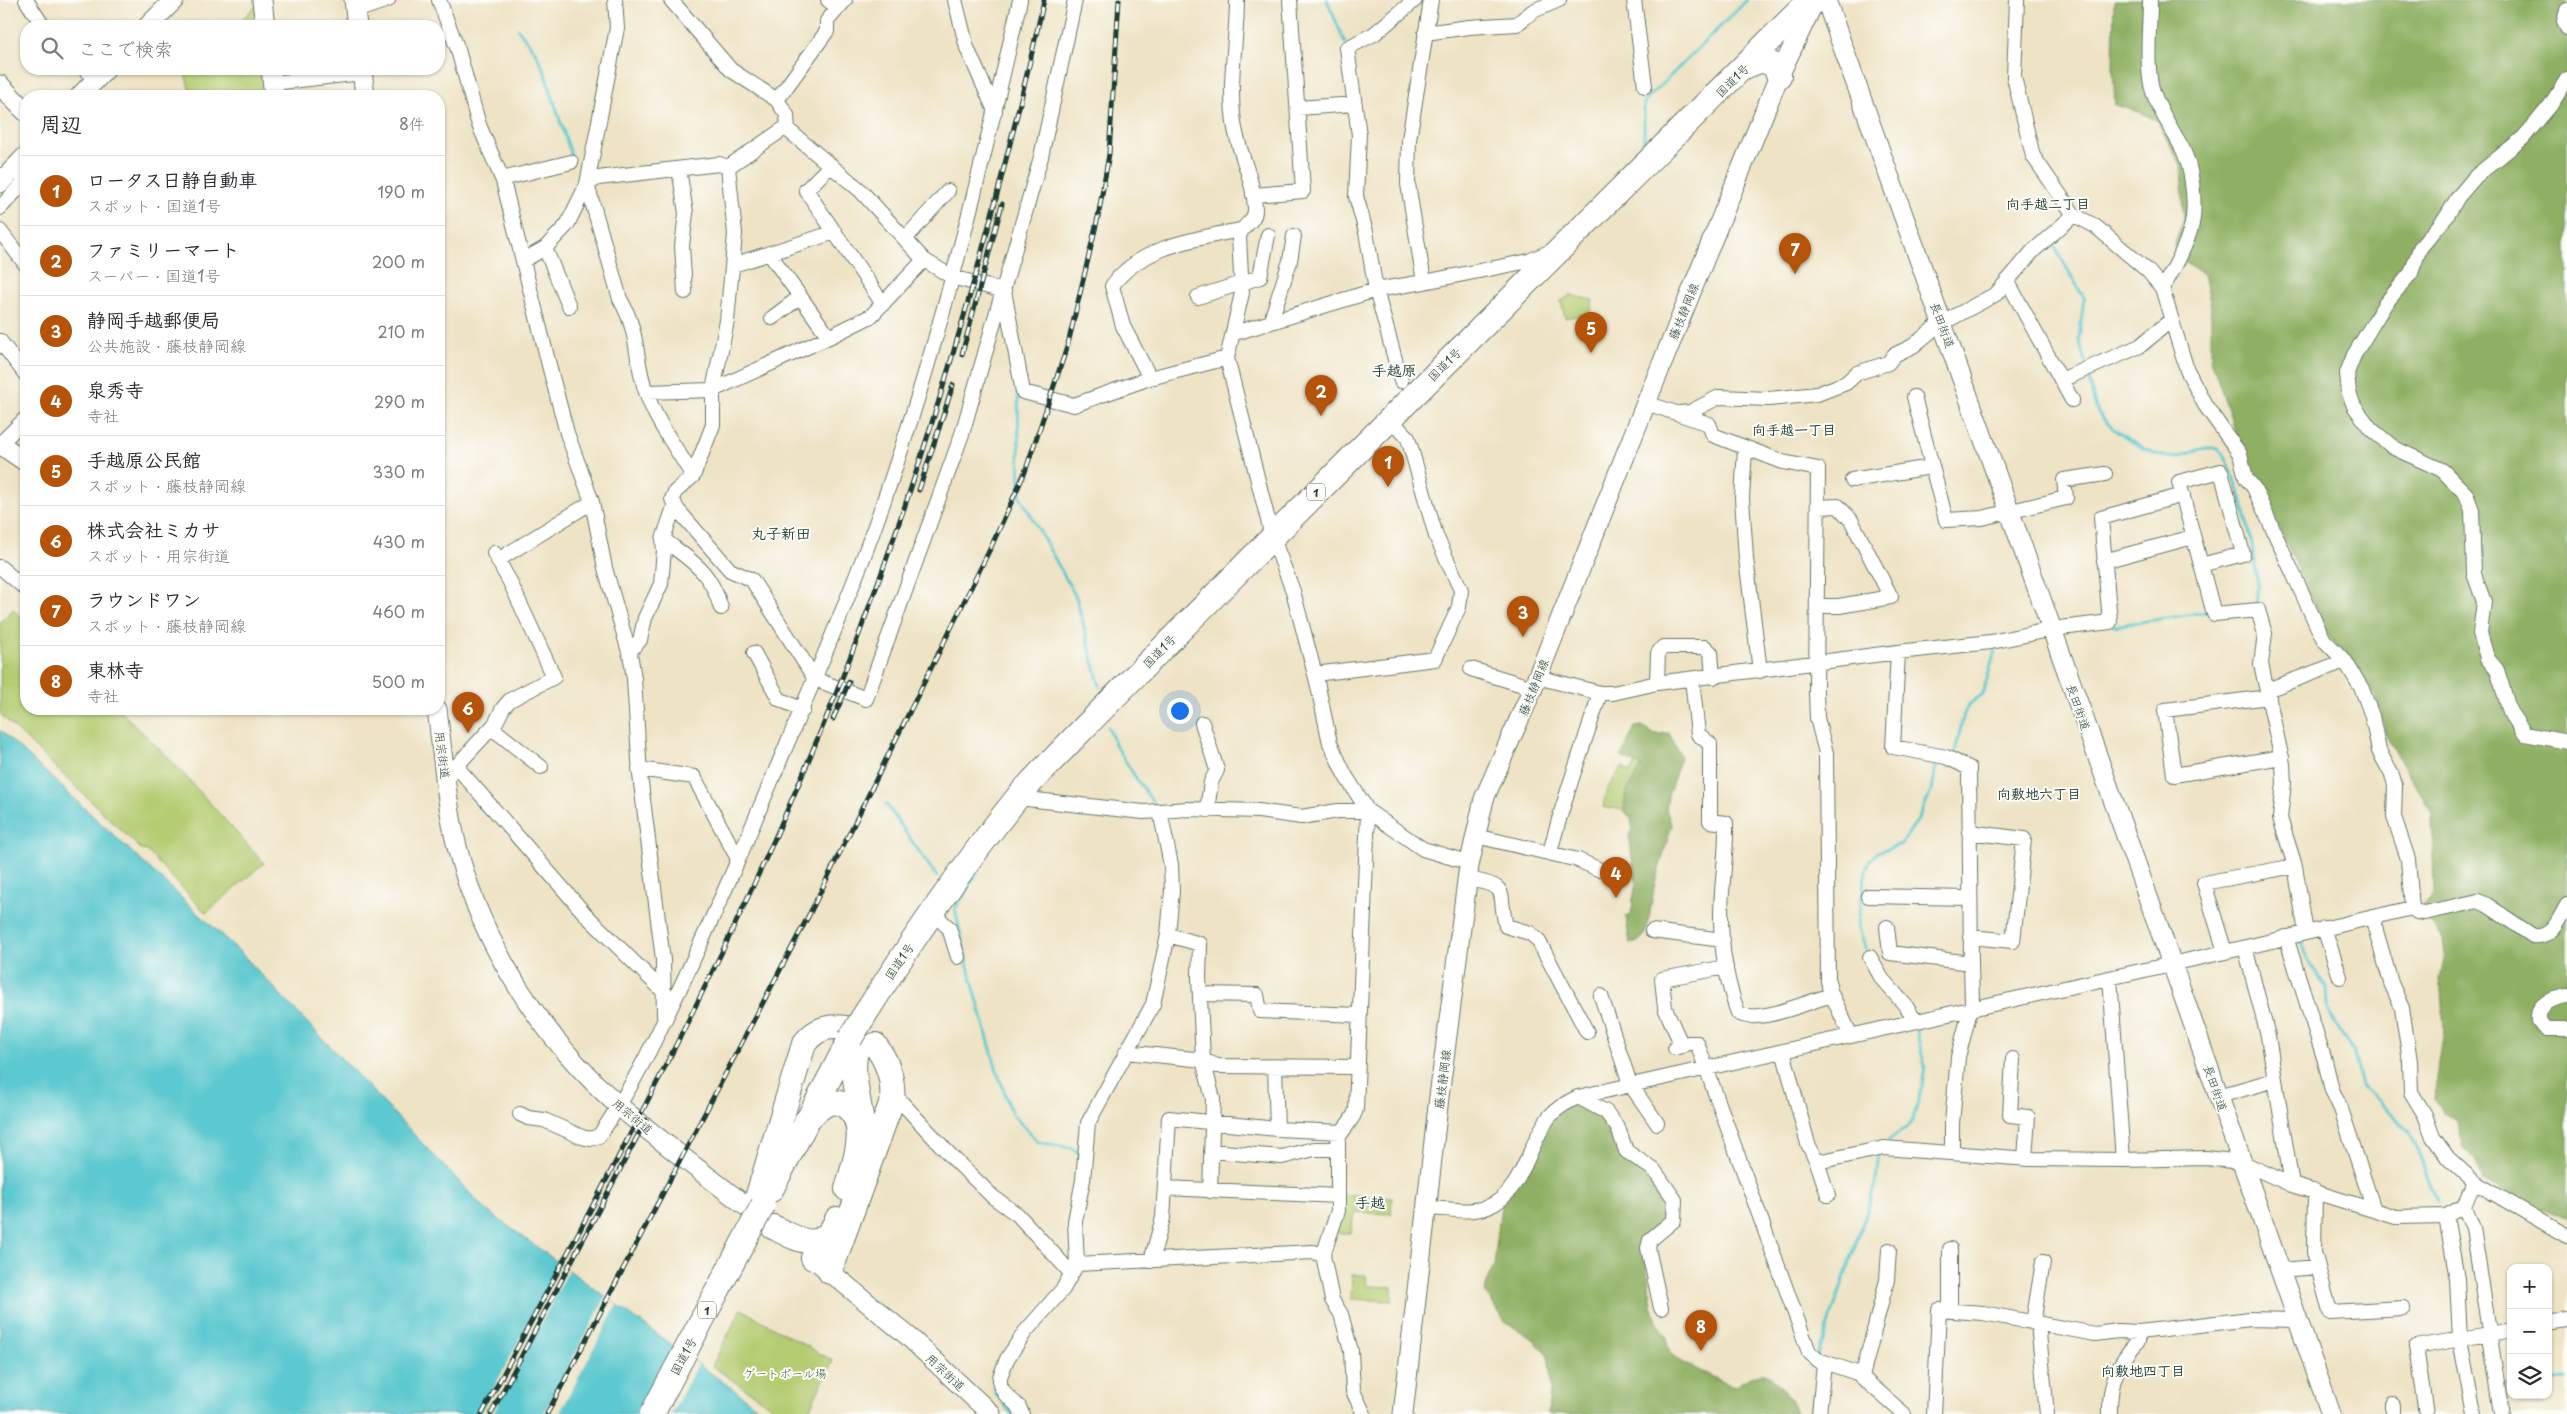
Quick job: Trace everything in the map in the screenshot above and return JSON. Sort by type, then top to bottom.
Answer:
[{"type":"highway","name":"国道1号","points":[[652,1414],[741,1246],[760,1202],[806,1121],[860,1034],[906,950],[968,863],[1018,798],[1272,536],[1561,247],[1744,68],[1810,0]]},
{"type":"highway","points":[[1744,68],[1760,60],[1767,61],[1776,67],[1779,76]]},
{"type":"highway","points":[[825,1259],[840,1212],[862,1128],[854,1064],[855,1051],[860,1034],[938,918],[968,863]]},
{"type":"highway","points":[[760,1202],[804,1044],[815,1033],[824,1028],[860,1034],[887,1064],[893,1093],[887,1119],[825,1259]]},
{"type":"highway","points":[[806,1121],[824,1105],[833,1102],[847,1107],[853,1114],[858,1132],[854,1160]]},
{"type":"highway","points":[[773,1227],[801,1241],[818,1241],[829,1234],[840,1212]]},
{"type":"main road","points":[[154,20],[174,0]]},
{"type":"main road","points":[[262,0],[264,20]]},
{"type":"main road","name":"藤枝静岡線","points":[[1402,1414],[1469,871],[1484,799],[1535,683],[1779,76],[1815,0]]},
{"type":"main road","name":"長田街道","points":[[1826,0],[2172,964],[2330,1414]]},
{"type":"main road","points":[[84,90],[94,75]]},
{"type":"main road","points":[[362,75],[364,90]]},
{"type":"main road","points":[[0,85],[20,106]]},
{"type":"main road","points":[[0,170],[20,155]]},
{"type":"main road","points":[[0,183],[20,157]]},
{"type":"main road","points":[[0,444],[20,458]]},
{"type":"main road","name":"用宗街道","points":[[438,715],[451,771],[452,820],[463,868],[478,909],[509,973],[554,1039],[619,1106],[773,1227],[825,1259],[991,1414]]},
{"type":"street","points":[[26,0],[39,20]]},
{"type":"street","points":[[355,12],[388,0]]},
{"type":"street","points":[[438,0],[458,50],[479,125],[502,179],[567,433],[592,502],[605,568],[629,652],[634,679],[640,768],[663,960],[665,993],[663,1023]]},
{"type":"street","points":[[524,260],[545,248],[567,225],[587,184],[617,28],[615,0]]},
{"type":"street","points":[[671,0],[731,70],[777,100],[787,115],[788,130]]},
{"type":"street","points":[[955,0],[967,48],[995,111]]},
{"type":"street","points":[[520,1114],[528,1118],[544,1120],[590,1139],[599,1136],[645,1063],[738,859],[816,679],[866,552],[907,431],[952,277],[995,111],[1020,0]]},
{"type":"street","points":[[728,167],[735,234],[727,321],[713,390],[713,426],[693,476],[675,492],[672,499],[730,570],[752,580],[816,679],[866,699],[962,434],[1041,157],[1074,0]]},
{"type":"street","points":[[1150,378],[1123,326],[1112,286],[1119,277],[1145,258],[1170,245],[1240,230],[1254,217],[1253,196],[1234,116],[1232,56],[1237,0]]},
{"type":"street","points":[[1253,196],[1303,191],[1290,0]]},
{"type":"street","points":[[1400,382],[1376,290],[1366,232],[1356,196],[1359,135],[1347,48],[1374,34],[1415,0]]},
{"type":"street","points":[[1424,282],[1408,184],[1410,140],[1431,0]]},
{"type":"street","points":[[1425,33],[1469,27],[1517,24],[1533,11],[1559,0]]},
{"type":"street","points":[[1634,0],[1645,86]]},
{"type":"street","points":[[2017,0],[2014,77],[2033,156],[2074,214],[2095,226],[2148,271],[2162,288],[2179,349],[2196,389],[2240,454],[2236,481],[2243,554],[2201,565]]},
{"type":"street","points":[[2150,0],[2153,90],[2168,127],[2183,151],[2188,164],[2193,219],[2174,268],[2162,288]]},
{"type":"street","points":[[777,100],[827,31],[827,21],[837,3]]},
{"type":"street","points":[[2567,10],[2564,21],[2567,28]]},
{"type":"street","points":[[272,88],[341,75]]},
{"type":"street","points":[[2567,78],[2550,106],[2523,138],[2476,176],[2458,196],[2447,216],[2420,248],[2412,274],[2385,304],[2354,355],[2347,373],[2349,394],[2354,406],[2371,429],[2394,448],[2442,470],[2466,494],[2472,510],[2474,574],[2484,602],[2480,633],[2487,658],[2497,670],[2510,712],[2525,734],[2567,742]]},
{"type":"street","points":[[1298,108],[1355,104]]},
{"type":"street","points":[[728,167],[772,136],[782,130],[788,130],[860,190],[924,260],[952,277],[1004,291]]},
{"type":"street","points":[[502,179],[571,162]]},
{"type":"street","points":[[587,184],[598,178],[719,164],[728,167]]},
{"type":"street","points":[[831,165],[806,190],[883,304]]},
{"type":"street","points":[[679,169],[686,213],[682,246],[685,292]]},
{"type":"street","points":[[587,184],[620,299],[630,316],[636,335],[646,392],[672,445],[693,476]]},
{"type":"street","points":[[0,208],[20,188]]},
{"type":"street","points":[[905,239],[948,191]]},
{"type":"street","points":[[1680,413],[1690,412],[1719,397],[1800,397],[1834,389],[1846,383],[1857,373],[1888,363],[1894,355],[1913,346],[1942,323],[1985,302],[2008,282],[2033,251],[2074,214]]},
{"type":"street","points":[[1240,230],[1242,281],[1235,333],[1227,358],[1272,536],[1293,591],[1315,674],[1330,743],[1345,775],[1368,811],[1423,849],[1499,888],[1502,894],[1506,926],[1530,933],[1538,940],[1587,1032]]},
{"type":"street","points":[[0,231],[20,257]]},
{"type":"street","points":[[733,265],[836,232]]},
{"type":"street","points":[[1198,297],[1242,281],[1260,277],[1268,235]]},
{"type":"street","points":[[1274,321],[1273,314],[1290,261],[1294,236]]},
{"type":"street","points":[[1235,333],[1376,290],[1529,261],[1561,247]]},
{"type":"street","points":[[545,248],[569,306]]},
{"type":"street","points":[[770,253],[829,337]]},
{"type":"street","points":[[646,392],[713,390],[829,337],[871,316],[924,260]]},
{"type":"street","points":[[2008,282],[2072,400]]},
{"type":"street","points":[[1004,291],[1023,392],[1074,405],[1150,378],[1227,358]]},
{"type":"street","points":[[772,318],[800,297]]},
{"type":"street","points":[[2061,380],[2140,346],[2171,320]]},
{"type":"street","points":[[0,341],[20,366]]},
{"type":"street","points":[[1914,397],[1946,520],[1982,518],[2066,498],[2064,480],[2105,474]]},
{"type":"street","points":[[1646,403],[1709,424],[1713,435],[1745,448],[1784,462],[1818,469],[1817,718],[1826,753],[1828,982],[1851,1036]]},
{"type":"street","points":[[1315,674],[1435,658],[1459,607],[1462,590],[1436,536],[1408,438],[1390,418]]},
{"type":"street","points":[[0,444],[20,424]]},
{"type":"street","points":[[1745,448],[1743,506],[1760,671]]},
{"type":"street","points":[[1852,480],[1931,467]]},
{"type":"street","points":[[2306,933],[2295,866],[2280,818],[2284,783],[2282,757],[2261,664],[2264,634],[2258,610],[2214,614],[2179,482],[2221,471],[2236,481],[2254,488],[2324,640],[2345,662],[2368,703],[2379,751],[2395,785],[2394,817],[2408,859],[2412,908]]},
{"type":"street","points":[[1471,670],[1535,683],[1600,693],[1657,683],[1991,642],[2052,629],[2110,622],[2101,518],[2183,495]]},
{"type":"street","points":[[592,502],[496,556],[554,677],[510,700],[503,708],[492,728],[451,771],[586,915],[665,993]]},
{"type":"street","points":[[629,652],[640,640],[645,618],[661,584],[663,539],[675,504]]},
{"type":"street","points":[[1818,507],[1838,506],[1851,520],[1891,597],[1839,606],[1818,606]]},
{"type":"street","points":[[2104,561],[2193,537]]},
{"type":"street","points":[[663,539],[692,559],[705,574],[716,589],[721,608]]},
{"type":"street","points":[[0,566],[20,584]]},
{"type":"street","points":[[1657,683],[1658,653],[1663,647],[1705,647],[1711,653],[1713,676]]},
{"type":"street","points":[[754,652],[779,699],[802,710]]},
{"type":"street","points":[[1898,652],[1893,747],[1946,757],[1969,768],[1972,1003],[1958,1057],[1952,1123],[1952,1153]]},
{"type":"street","points":[[2282,757],[2174,775],[2165,710],[2268,694],[2345,662]]},
{"type":"street","points":[[1692,680],[1698,734],[1710,744],[1710,820],[1726,823],[1727,851],[1721,915],[1726,967],[1738,1013],[1745,1017],[1763,1016],[1832,994]]},
{"type":"street","points":[[1550,853],[1559,814],[1578,764],[1600,693]]},
{"type":"street","points":[[1202,723],[1217,770],[1211,782],[1207,810]]},
{"type":"street","points":[[492,728],[541,767]]},
{"type":"street","points":[[640,768],[694,776],[738,859]]},
{"type":"street","points":[[1018,798],[1143,812],[1259,811],[1300,817],[1338,811],[1368,811]]},
{"type":"street","points":[[1022,1414],[1019,1407],[1005,1394],[1000,1386],[1000,1377],[1007,1358],[1026,1332],[1063,1289],[1074,1269],[1075,1221],[1083,1180],[1088,1123],[1153,1004],[1168,935],[1172,878],[1160,811]]},
{"type":"street","points":[[1364,1414],[1352,1390],[1351,1351],[1341,1314],[1332,1300],[1323,1255],[1338,1211],[1338,1150],[1341,1132],[1354,1116],[1368,811]]},
{"type":"street","points":[[1969,832],[2024,838],[2013,941],[1970,937]]},
{"type":"street","points":[[1476,836],[1578,860],[1598,869]]},
{"type":"street","points":[[2225,952],[2204,883],[2295,866]]},
{"type":"street","points":[[1868,896],[1970,898]]},
{"type":"street","points":[[1427,1208],[1469,1210],[1488,1207],[1504,1197],[1518,1178],[1549,1117],[1560,1106],[1578,1097],[2225,952],[2412,908],[2425,913],[2478,901],[2533,936],[2540,937],[2551,932],[2567,905]]},
{"type":"street","points":[[2372,917],[2386,969],[2402,1008],[2410,1061],[2411,1092],[2425,1115],[2433,1137],[2448,1158],[2474,1182],[2567,1236]]},
{"type":"street","points":[[938,918],[949,928],[958,957]]},
{"type":"street","points":[[1887,927],[1880,954],[1882,979],[1906,1006],[1915,1021]]},
{"type":"street","points":[[2324,928],[2340,978]]},
{"type":"street","points":[[1652,931],[1724,940]]},
{"type":"street","points":[[1168,935],[1200,944],[1203,1060],[1213,1098],[1210,1191]]},
{"type":"street","points":[[2286,937],[2325,1061],[2332,1090],[2341,1109],[2374,1210]]},
{"type":"street","points":[[2245,947],[2268,1036],[2292,1185]]},
{"type":"street","points":[[1880,954],[1971,963]]},
{"type":"street","points":[[1726,967],[1662,979],[1665,1008],[1679,1047],[1697,1043],[1808,1352],[1824,1362],[1862,1377],[1904,1414]]},
{"type":"street","points":[[2110,978],[2123,1160]]},
{"type":"street","points":[[1200,994],[1257,995],[1260,1011],[1359,1015]]},
{"type":"street","points":[[1601,996],[1630,1084],[1657,1123]]},
{"type":"street","points":[[2567,996],[2544,1004],[2538,1009],[2537,1014],[2538,1021],[2546,1029],[2567,1029]]},
{"type":"street","points":[[1782,1051],[1808,1144],[1817,1162],[1828,1195]]},
{"type":"street","points":[[1126,1052],[1203,1060],[1217,1066],[1356,1067]]},
{"type":"street","points":[[2012,1059],[2010,1115],[2028,1117],[2025,1158]]},
{"type":"street","points":[[1275,1067],[1277,1129]]},
{"type":"street","points":[[2219,1096],[2275,1080]]},
{"type":"street","points":[[893,1093],[951,1156],[993,1197],[1018,1216],[1074,1269],[1151,1261],[1313,1252],[1323,1255]]},
{"type":"street","points":[[1578,1097],[1606,1112],[1613,1119],[1626,1151],[1654,1170],[1675,1200],[1674,1220],[1666,1229],[1650,1240],[1648,1248],[1661,1308]]},
{"type":"street","points":[[1151,1261],[1163,1218],[1169,1118],[1277,1129],[1341,1132]]},
{"type":"street","points":[[1817,1162],[1884,1148],[2025,1158],[2123,1160],[2206,1158],[2241,1162],[2292,1185],[2396,1217],[2446,1216],[2464,1206],[2474,1182]]},
{"type":"street","points":[[1211,1151],[1282,1156],[1314,1149],[1338,1150]]},
{"type":"street","points":[[1165,1188],[1338,1196]]},
{"type":"street","points":[[2315,1191],[2313,1244],[2330,1312],[2404,1308]]},
{"type":"street","points":[[2464,1206],[2473,1228],[2502,1414]]},
{"type":"street","points":[[2446,1216],[2457,1279],[2460,1340],[2474,1414]]},
{"type":"street","points":[[1950,1249],[1950,1310]]},
{"type":"street","points":[[1862,1377],[1887,1280],[1889,1250]]},
{"type":"street","points":[[2043,1262],[2036,1323],[2047,1414]]},
{"type":"street","points":[[2281,1270],[2318,1267]]},
{"type":"street","points":[[1934,1414],[1939,1310],[1984,1313],[2078,1329],[2095,1334],[2118,1331],[2139,1332],[2253,1319],[2296,1320]]},
{"type":"street","points":[[2552,1322],[2567,1320]]},
{"type":"street","points":[[2426,1414],[2416,1347],[2507,1331]]},
{"type":"street","points":[[2110,1414],[2115,1375],[2123,1358],[2138,1341],[2139,1332]]},
{"type":"street","points":[[1819,1414],[1824,1362]]},
{"type":"green space","points":[[2114,0],[2567,0],[2567,1219],[2503,1191],[2483,1180],[2477,1162],[2464,1149],[2457,1121],[2443,1112],[2434,1099],[2444,1029],[2440,978],[2445,954],[2443,939],[2419,908],[2434,895],[2432,813],[2386,736],[2380,708],[2367,683],[2329,637],[2236,433],[2211,360],[2211,307],[2204,274],[2187,264],[2174,246],[2184,216],[2181,166],[2157,121],[2142,113],[2115,105],[2113,70]]},
{"type":"green space","points":[[257,7],[258,20],[242,20],[253,8]]},
{"type":"green space","points":[[186,75],[265,75],[265,90],[189,90]]},
{"type":"green space","points":[[1571,295],[1593,300],[1591,313],[1565,318],[1561,301]]},
{"type":"green space","points":[[13,609],[20,616],[20,715],[124,715],[169,758],[264,863],[206,913],[146,850],[143,851],[0,714],[0,622]]},
{"type":"green space","points":[[1642,726],[1654,734],[1669,733],[1681,757],[1668,796],[1666,810],[1672,825],[1655,883],[1647,929],[1639,940],[1630,944],[1626,917],[1631,915],[1636,882],[1629,835],[1633,827],[1631,818],[1624,810],[1626,792],[1642,766],[1621,757],[1635,727]]},
{"type":"green space","points":[[1636,763],[1650,769],[1645,935],[1630,944],[1635,914],[1632,901],[1636,892],[1631,851],[1635,844],[1631,818],[1624,810],[1603,807],[1607,789],[1622,767],[1631,772]]},
{"type":"green space","points":[[1579,1103],[1599,1110],[1648,1169],[1670,1202],[1669,1216],[1644,1249],[1652,1306],[1658,1323],[1667,1337],[1670,1352],[1682,1362],[1734,1387],[1756,1375],[1764,1374],[1769,1376],[1784,1390],[1796,1414],[1548,1414],[1551,1380],[1548,1355],[1532,1338],[1505,1322],[1485,1292],[1488,1278],[1494,1265],[1501,1205],[1551,1122],[1561,1111]]},
{"type":"green space","points":[[1344,1194],[1392,1198],[1391,1214],[1354,1212],[1351,1233],[1335,1233]]},
{"type":"green space","points":[[1352,1275],[1366,1275],[1367,1286],[1392,1287],[1392,1301],[1351,1299]]},
{"type":"green space","name":"ゲートボール場","points":[[741,1309],[833,1361],[807,1414],[782,1414],[712,1366]]},
{"type":"water","points":[[0,730],[239,951],[486,1210],[767,1414],[0,1414]]},
{"type":"pier","points":[[560,1263],[569,1270],[493,1414],[480,1414]]},
{"type":"pier","points":[[606,1297],[617,1305],[559,1414],[543,1414]]},
{"type":"pier","points":[[675,1347],[698,1364],[671,1414],[639,1414]]},
{"type":"waterway","points":[[1327,0],[1345,43]]},
{"type":"waterway","points":[[1644,142],[1644,102],[1747,0]]},
{"type":"waterway","points":[[518,29],[536,53],[545,73],[572,158]]},
{"type":"waterway","points":[[2052,242],[2084,298],[2079,339],[2086,365]]},
{"type":"waterway","points":[[2087,371],[2096,408],[2101,416],[2109,425],[2132,442],[2144,449],[2168,457],[2177,457],[2207,448],[2217,449],[2225,457],[2233,474],[2247,521],[2256,571],[2256,603]]},
{"type":"waterway","points":[[1018,394],[1020,496],[1076,597],[1100,687]]},
{"type":"waterway","points":[[2113,626],[2207,612]]},
{"type":"waterway","points":[[1955,752],[1964,714],[1968,705],[1983,694],[1995,650]]},
{"type":"waterway","points":[[1108,727],[1115,744],[1156,807]]},
{"type":"waterway","points":[[1867,954],[1858,924],[1866,871],[1870,860],[1878,852],[1901,844],[1917,821],[1932,790],[1937,761]]},
{"type":"waterway","points":[[886,804],[937,877]]},
{"type":"waterway","points":[[978,871],[955,909],[966,959],[997,1071],[1012,1114],[1038,1142],[1071,1148],[1078,1152],[1079,1155]]},
{"type":"waterway","points":[[2301,939],[2309,962],[2326,988],[2327,1004],[2332,1018],[2353,1051],[2362,1086],[2410,1132],[2437,1201]]},
{"type":"waterway","points":[[1889,1140],[1907,1127],[1913,1120],[1922,1085],[1925,1068],[1915,1024]]},
{"type":"waterway","points":[[1818,1355],[1875,1187],[1879,1154]]},
{"type":"waterway","points":[[2552,1381],[2567,1379]]},
{"type":"waterway","points":[[2501,1385],[2507,1384]]},
{"type":"waterway","points":[[995,1388],[996,1394],[1012,1414]]},
{"type":"railway","points":[[482,1414],[685,1027],[761,870],[836,694],[873,597],[939,401],[995,202],[1044,0]]},
{"type":"railway","points":[[547,1414],[811,911],[991,547],[1025,472],[1068,344],[1098,217],[1109,154],[1119,0]]},
{"type":"railway","points":[[962,354],[1002,204]]},
{"type":"railway","points":[[919,490],[953,385]]},
{"type":"railway","points":[[833,719],[849,682]]},
{"type":"railway","points":[[491,1414],[646,1120]]},
{"type":"place","name":"ラウンドワン","points":[[1795,274]]},
{"type":"place","name":"手越原公民館","points":[[1591,353]]},
{"type":"place","name":"ファミリーマート","points":[[1321,416]]},
{"type":"place","name":"ロータス日静自動車","points":[[1388,487]]},
{"type":"place","name":"静岡手越郵便局","points":[[1523,637]]},
{"type":"place","name":"株式会社ミカサ","points":[[468,733]]},
{"type":"place","name":"泉秀寺","points":[[1616,898]]},
{"type":"place","name":"東林寺","points":[[1701,1351]]},
{"type":"district","name":"向手越二丁目","points":[[2048,203]]},
{"type":"district","name":"手越原","points":[[1394,369]]},
{"type":"district","name":"向手越一丁目","points":[[1794,429]]},
{"type":"district","name":"丸子新田","points":[[781,532]]},
{"type":"district","name":"向敷地六丁目","points":[[2039,793]]},
{"type":"district","name":"手越","points":[[1370,1201]]},
{"type":"district","name":"向敷地四丁目","points":[[2143,1370]]}]
